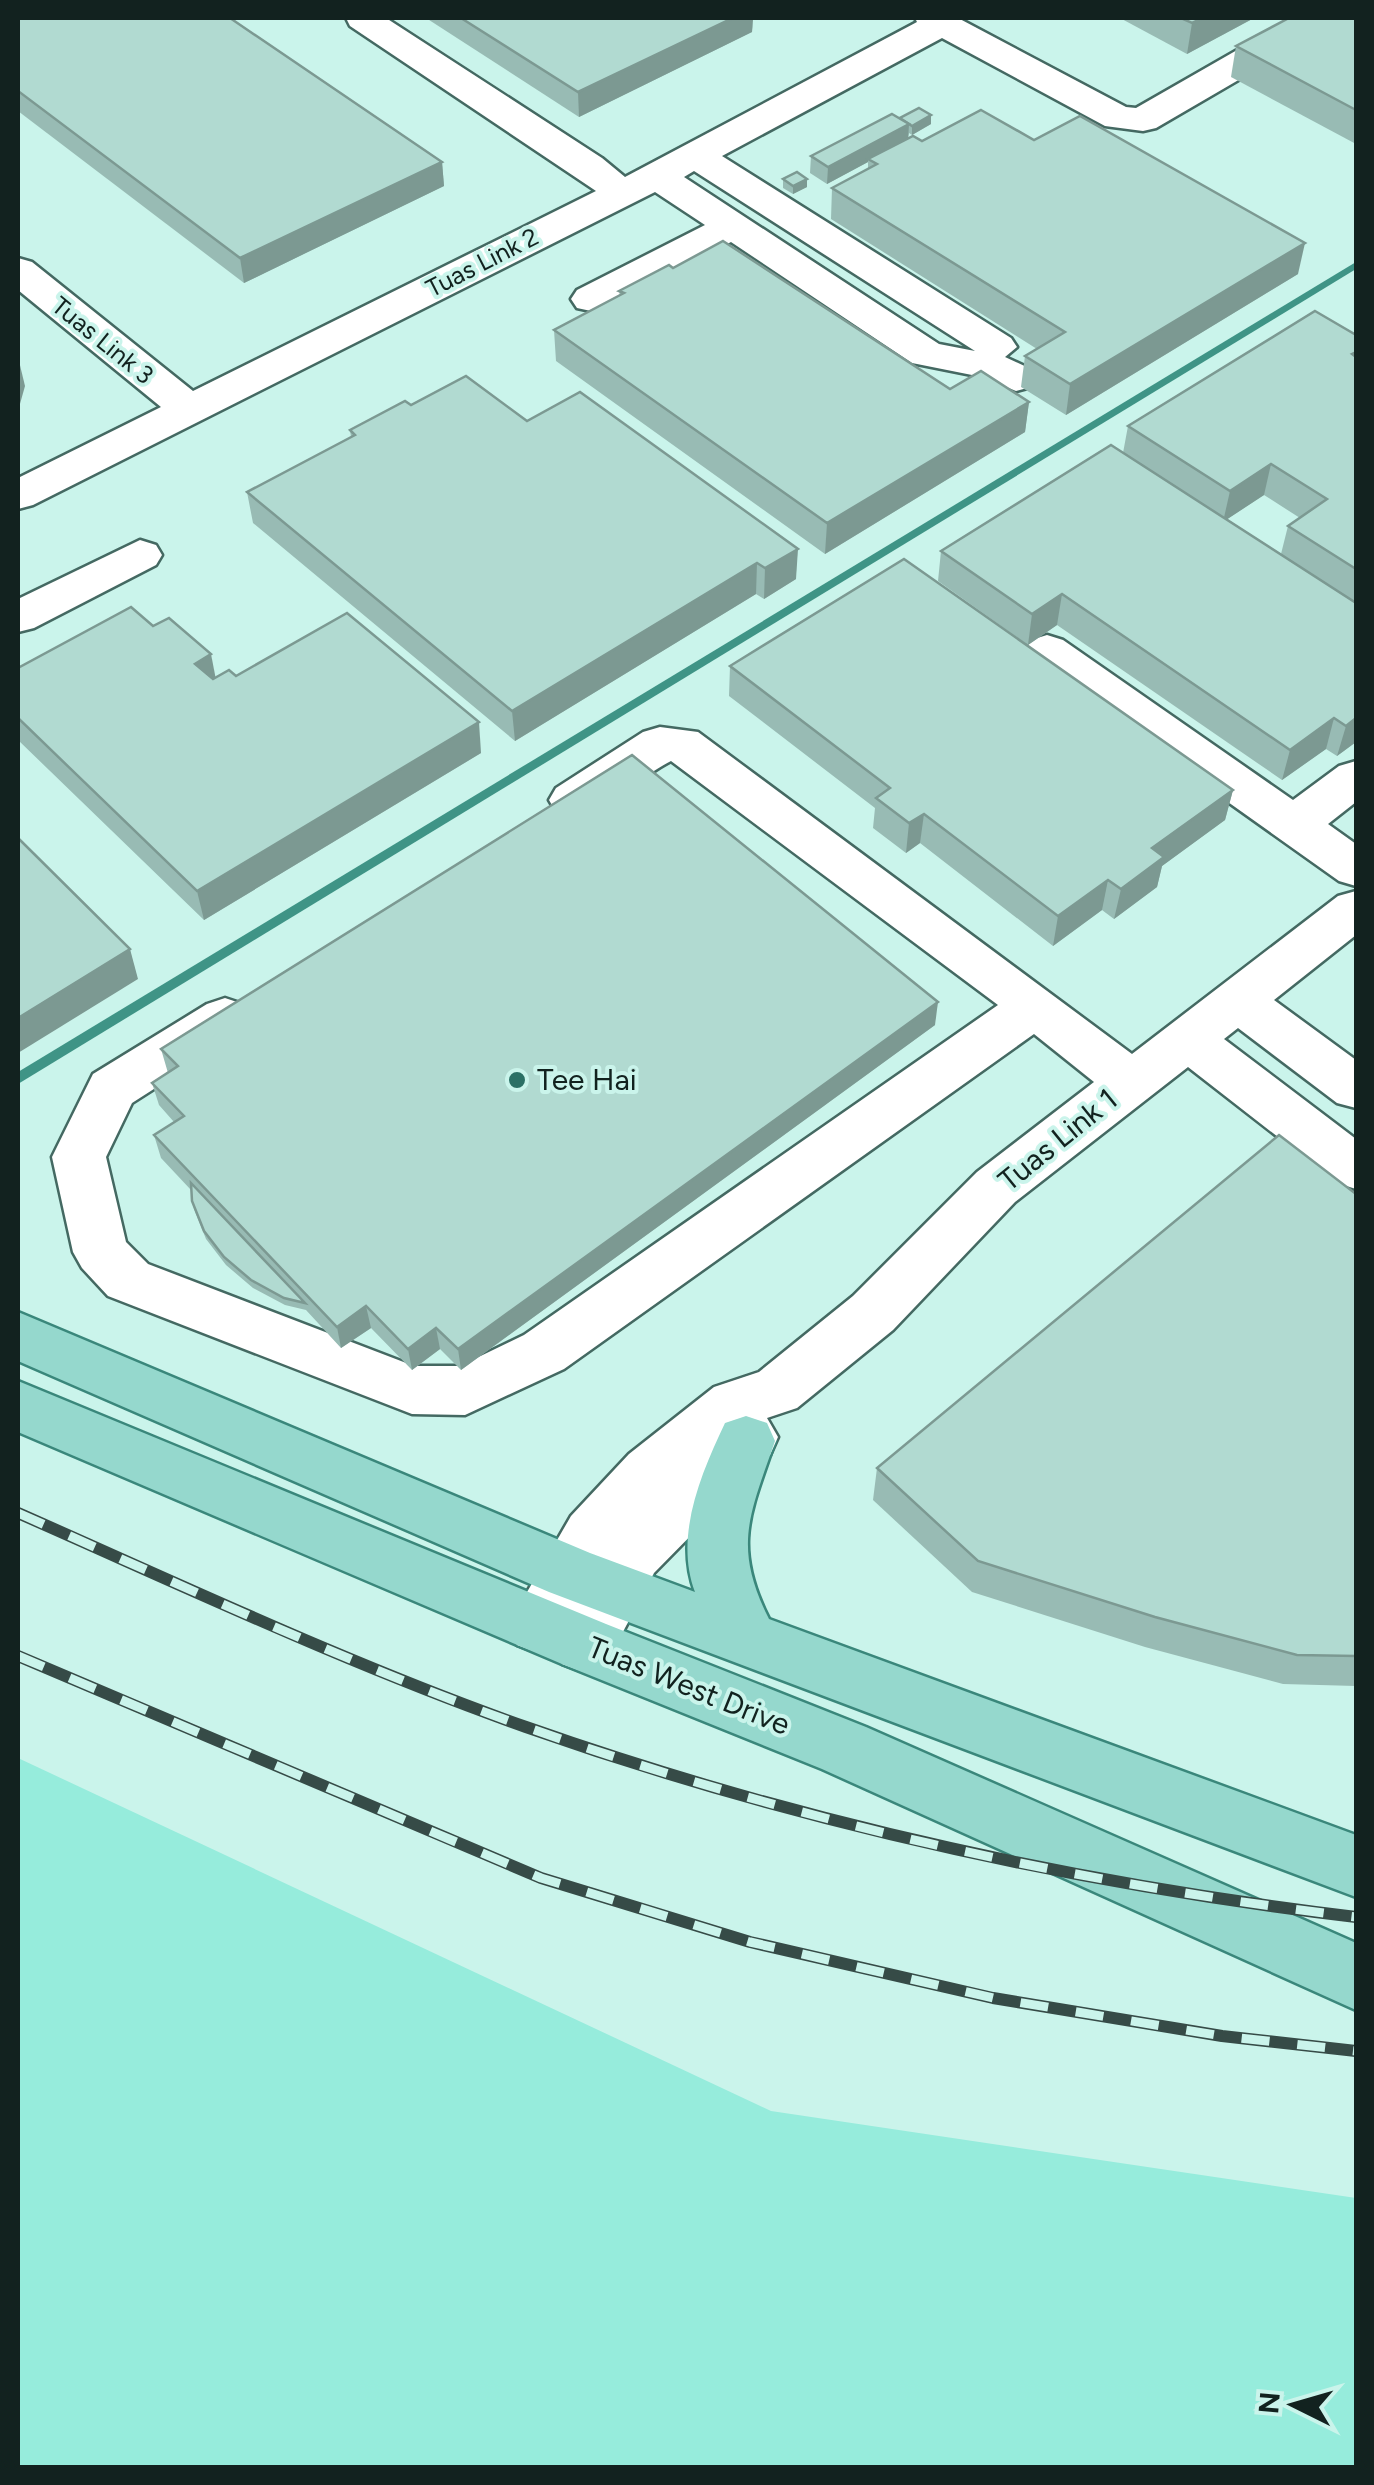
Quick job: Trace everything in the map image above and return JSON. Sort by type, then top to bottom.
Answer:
[{"type":"main road","name":"Tuas West Drive","points":[[18,1336],[576,1608],[844,1748],[1356,1977]]},
{"type":"main road","name":"Tuas West Drive","points":[[18,1406],[576,1608],[746,1636],[1356,1866]]},
{"type":"main road","points":[[746,1440],[724,1503],[713,1554],[723,1596],[746,1636]]},
{"type":"street","points":[[364,18],[589,166],[621,193]]},
{"type":"street","name":"Tuas Link 2","points":[[18,495],[657,176],[937,20],[1118,118],[1143,120],[1318,18]]},
{"type":"street","points":[[657,176],[926,354],[994,367],[1006,363],[806,206],[694,155]]},
{"type":"street","points":[[591,299],[732,226]]},
{"type":"street","name":"Tuas Link 3","points":[[18,270],[188,408]]},
{"type":"street","points":[[18,617],[140,556]]},
{"type":"street","points":[[1047,651],[1356,868]]},
{"type":"street","points":[[542,820],[660,744],[681,744],[1035,1006],[1131,1082]]},
{"type":"street","points":[[1294,824],[1356,778]]},
{"type":"street","name":"Tuas Link 1","points":[[576,1608],[592,1535],[650,1472],[734,1404],[777,1391],[873,1313],[996,1187],[1356,909]]},
{"type":"street","points":[[261,996],[112,1089],[79,1157],[101,1252],[128,1280],[412,1390],[465,1392],[544,1352],[1035,1006]]},
{"type":"street","points":[[1238,1000],[1356,1088]]},
{"type":"street","points":[[1188,1039],[1356,1168]]},
{"type":"street","name":"Tuas Link 1","points":[[576,1608],[746,1440],[758,1427],[777,1391]]},
{"type":"green space","points":[[18,1758],[771,2111],[1356,2198],[1356,2467],[18,2467]]},
{"type":"building","points":[[18,18],[230,18],[442,162],[240,258],[18,91]]},
{"type":"building","points":[[461,18],[733,18],[578,92]]},
{"type":"building","points":[[1289,18],[1356,18],[1356,110],[1236,46]]},
{"type":"building","points":[[919,108],[931,115],[912,126],[900,118]]},
{"type":"building","points":[[981,110],[1034,140],[1080,116],[1305,243],[1070,384],[1025,356],[1065,332],[832,188],[877,164],[868,159],[913,136],[922,141]]},
{"type":"building","points":[[892,114],[909,124],[828,167],[811,156]]},
{"type":"building","points":[[797,172],[807,179],[793,186],[783,179]]},
{"type":"building","points":[[723,241],[950,389],[981,371],[1029,402],[827,523],[554,330],[624,293],[619,291]]},
{"type":"building","points":[[1315,311],[1356,335],[1356,352],[1352,354],[1356,357],[1356,569],[1288,526],[1327,499],[1271,464],[1230,491],[1128,426]]},
{"type":"building","points":[[466,376],[527,421],[580,392],[798,549],[765,568],[757,563],[512,711],[247,492],[355,435],[350,430],[405,401],[411,405]]},
{"type":"building","points":[[1111,445],[1356,603],[1356,718],[1346,726],[1334,718],[1290,750],[1062,594],[1032,614],[941,551]]},
{"type":"building","points":[[904,559],[1233,790],[1152,848],[1164,857],[1121,889],[1108,880],[1058,916],[924,814],[909,823],[876,798],[890,788],[730,666]]},
{"type":"building","points":[[131,607],[153,626],[169,618],[211,654],[195,664],[213,679],[229,670],[236,676],[347,613],[479,722],[197,891],[18,718],[18,668]]},
{"type":"building","name":"Tee Hai","points":[[632,755],[938,1002],[458,1349],[436,1328],[408,1349],[366,1306],[337,1327],[154,1135],[184,1116],[152,1083],[178,1066],[161,1049]]},
{"type":"building","points":[[18,838],[130,949],[18,1018]]},
{"type":"building","points":[[1279,1135],[1356,1194],[1356,1656],[1297,1655],[1155,1617],[978,1561],[877,1468]]},
{"type":"building","points":[[191,1183],[305,1303],[284,1298],[251,1280],[224,1257],[204,1231],[192,1201]]},
{"type":"waterway","points":[[18,1079],[1356,265]]},
{"type":"railway","points":[[18,1513],[397,1678],[526,1727],[730,1792],[832,1820],[1040,1867],[1356,1917]]},
{"type":"railway","points":[[18,1656],[541,1878],[750,1942],[993,1998],[1222,2036],[1356,2051]]},
{"type":"place","name":"Tee Hai","points":[[517,1080]]}]
